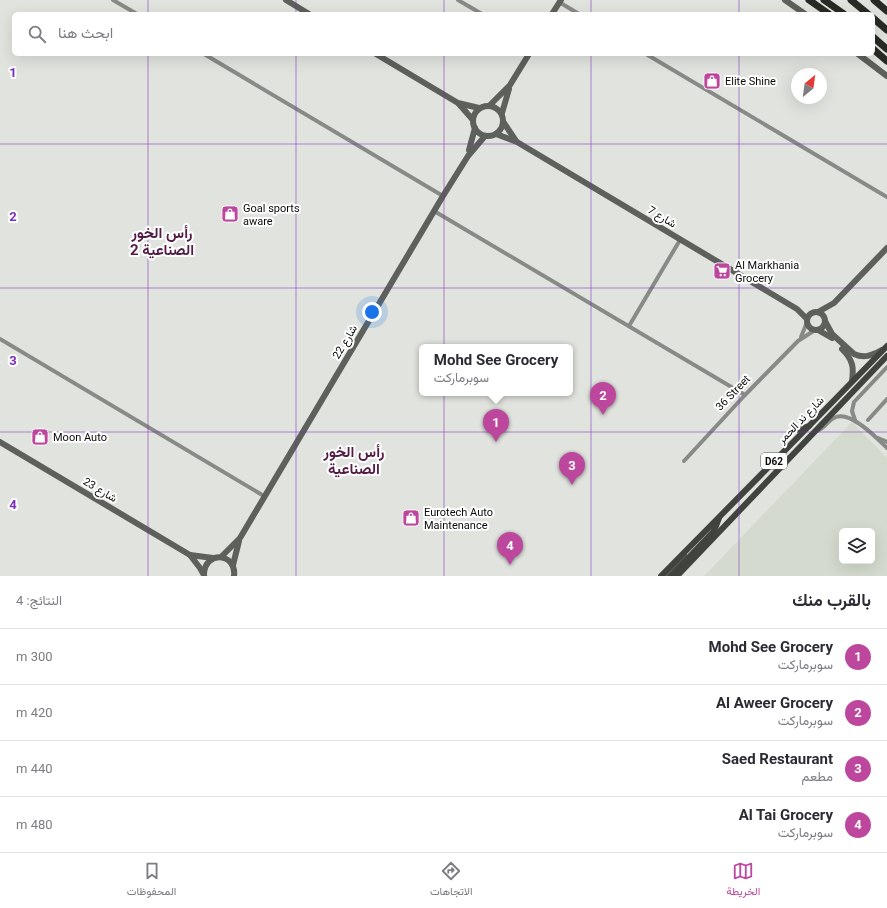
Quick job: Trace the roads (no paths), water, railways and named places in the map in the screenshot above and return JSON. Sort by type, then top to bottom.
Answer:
[{"type":"highway","points":[[809,0],[826,12]]},
{"type":"highway","points":[[824,0],[841,12]]},
{"type":"highway","points":[[851,0],[866,12]]},
{"type":"highway","points":[[874,0],[887,11]]},
{"type":"highway","points":[[875,20],[887,30]]},
{"type":"highway","points":[[875,39],[887,49]]},
{"type":"highway","points":[[875,51],[887,60]]},
{"type":"main road","name":"شارع ند الحمر","points":[[661,576],[885,348]]},
{"type":"main road","name":"شارع ند الحمر","points":[[678,576],[887,356]]},
{"type":"main road","points":[[793,431],[810,426]]},
{"type":"main road","points":[[671,576],[713,532],[718,523],[719,517]]},
{"type":"street","points":[[113,0],[134,12]]},
{"type":"street","points":[[286,0],[306,12]]},
{"type":"street","points":[[458,0],[479,12]]},
{"type":"street","points":[[785,0],[803,12]]},
{"type":"street","points":[[553,12],[560,1],[576,12]]},
{"type":"street","points":[[207,56],[443,196]]},
{"type":"street","points":[[379,56],[458,103],[479,108],[490,105],[510,85],[528,56]]},
{"type":"street","points":[[649,56],[887,197]]},
{"type":"street","points":[[861,56],[887,76]]},
{"type":"street","points":[[510,85],[502,114],[504,123],[517,142]]},
{"type":"street","points":[[458,103],[473,120],[475,128],[478,132],[485,136],[496,134],[500,131],[504,123]]},
{"type":"street","points":[[490,105],[495,107],[502,114]]},
{"type":"street","points":[[473,120],[476,111],[479,108]]},
{"type":"street","name":"شارع 22","points":[[468,156],[475,128]]},
{"type":"street","points":[[496,134],[517,142]]},
{"type":"street","name":"شارع 22","points":[[221,557],[228,552],[240,538],[443,196],[468,156],[485,136]]},
{"type":"street","name":"شارع 7","points":[[517,142],[797,309],[807,321]]},
{"type":"street","points":[[434,211],[745,395]]},
{"type":"street","points":[[629,326],[680,240]]},
{"type":"street","points":[[816,330],[823,327],[834,303],[887,248]]},
{"type":"street","points":[[834,303],[816,311],[807,321],[810,328],[830,336],[849,356],[853,367],[852,381]]},
{"type":"street","name":"شارع 7","points":[[797,309],[816,311]]},
{"type":"street","points":[[816,311],[821,313],[832,334],[854,354],[867,357],[885,348]]},
{"type":"street","name":"36 Street","points":[[798,341],[807,321]]},
{"type":"street","name":"36 Street","points":[[684,461],[745,395],[798,341],[816,330]]},
{"type":"street","points":[[0,339],[264,496]]},
{"type":"street","points":[[855,420],[852,411],[854,402],[887,367]]},
{"type":"street","points":[[868,420],[887,399]]},
{"type":"street","points":[[816,431],[822,429],[833,418],[845,416],[855,420],[887,448]]},
{"type":"street","points":[[872,435],[887,442]]},
{"type":"street","name":"شارع 23","points":[[0,442],[190,555],[204,576]]},
{"type":"street","name":"شارع 22","points":[[233,565],[240,538]]},
{"type":"street","points":[[666,576],[683,558],[686,550]]},
{"type":"street","name":"شارع 23","points":[[190,555],[213,558],[221,557]]},
{"type":"street","points":[[221,557],[226,558],[233,565],[235,575]]},
{"type":"street","points":[[204,576],[204,568],[207,562],[213,558]]},
{"type":"place","name":"Elite Shine","points":[[712,81]]},
{"type":"place","name":"Goal sports aware","points":[[230,214]]},
{"type":"place","name":"Al Markhania Grocery","points":[[722,271]]},
{"type":"place","name":"Al Aweer Grocery","points":[[603,415]]},
{"type":"place","name":"Moon Auto","points":[[40,437]]},
{"type":"place","name":"Mohd See Grocery","points":[[496,442]]},
{"type":"place","name":"Saed Restaurant","points":[[572,485]]},
{"type":"place","name":"Eurotech Auto Maintenance","points":[[411,518]]},
{"type":"place","name":"Al Tai Grocery","points":[[510,565]]},
{"type":"district","name":"رأس الخور الصناعية 2","points":[[162,242]]},
{"type":"district","name":"رأس الخور الصناعية","points":[[354,460]]}]
